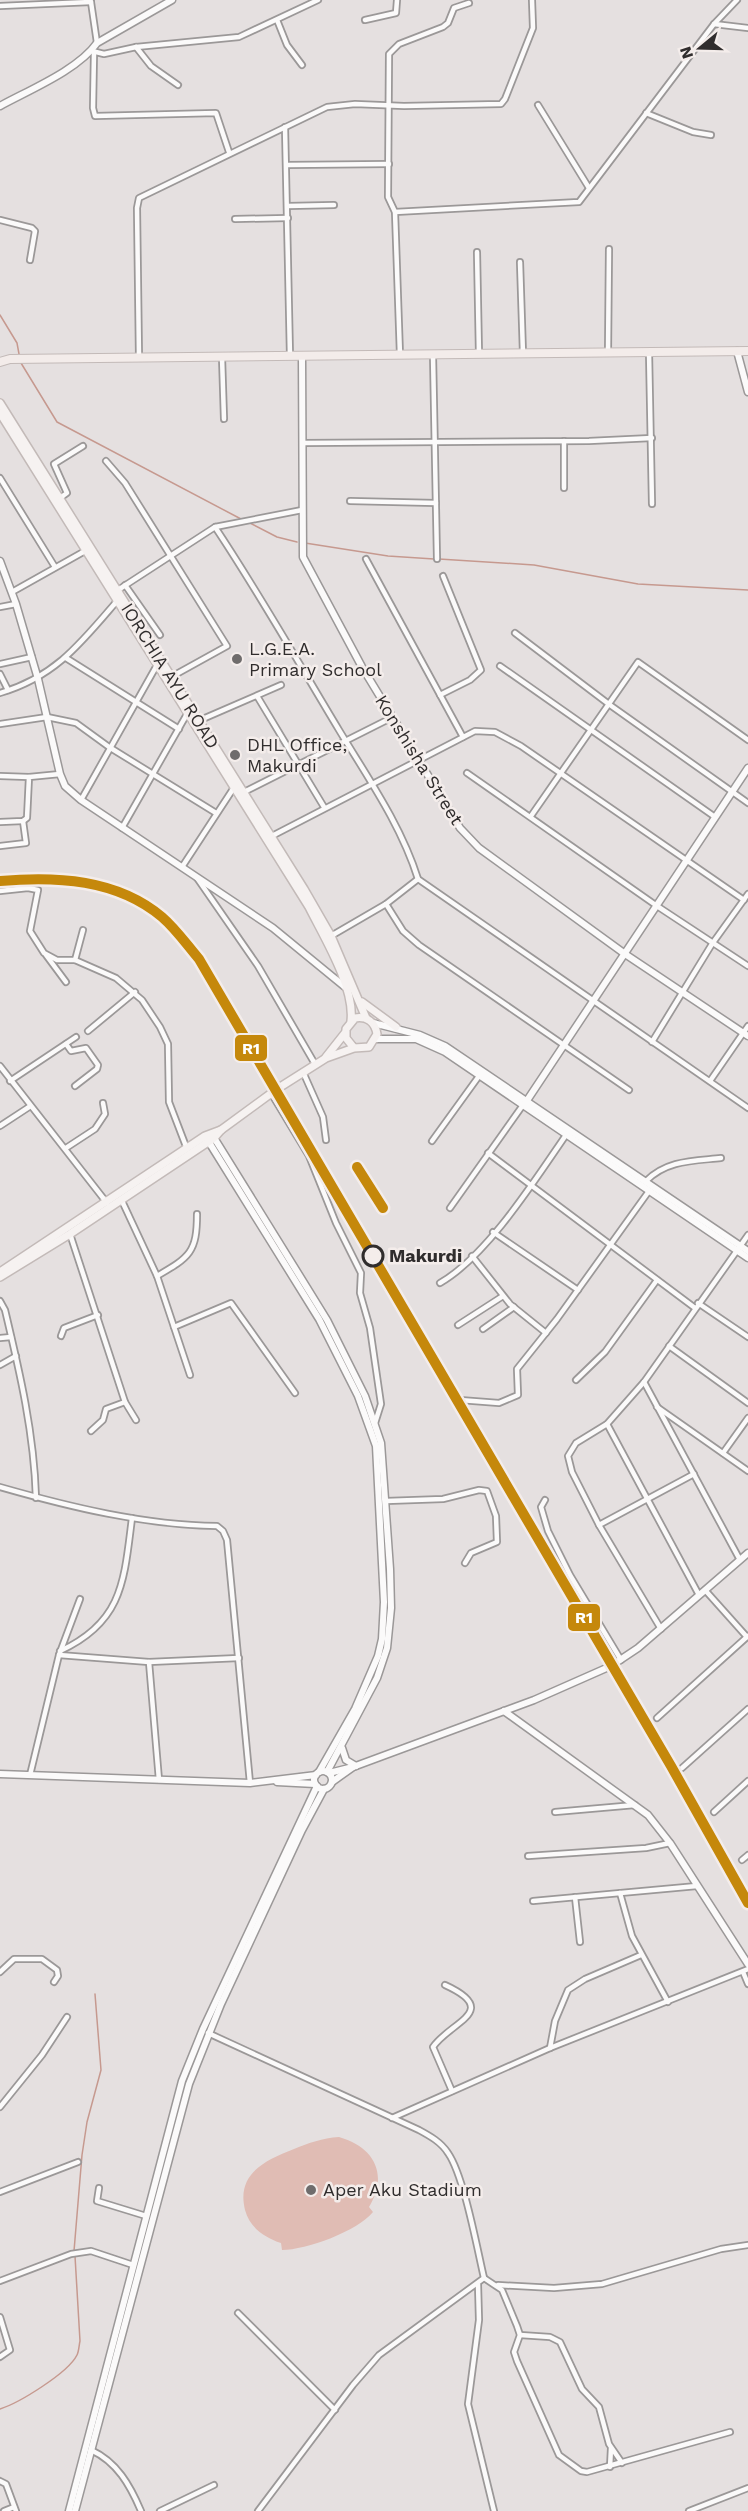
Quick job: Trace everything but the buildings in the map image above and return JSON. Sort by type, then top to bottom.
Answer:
[{"type":"highway","points":[[0,362],[10,359],[748,351]]},
{"type":"highway","points":[[0,355],[10,359]]},
{"type":"main road","name":"IORCHIA AYU ROAD","points":[[0,403],[304,889],[331,936],[366,1018]]},
{"type":"main road","points":[[0,413],[233,789],[309,907],[350,1003],[351,1021],[326,1058]]},
{"type":"main road","points":[[359,1000],[396,1028]]},
{"type":"main road","points":[[0,1274],[221,1130],[315,1064],[354,1048],[364,1049],[376,1039],[374,1023],[366,1018],[351,1021]]},
{"type":"main road","points":[[345,1033],[348,1042],[354,1048]]},
{"type":"main road","points":[[0,1274],[70,1234],[106,1206],[122,1201],[144,1181],[187,1149],[210,1137]]},
{"type":"street","points":[[157,0],[160,8]]},
{"type":"street","points":[[0,106],[60,73],[93,52],[98,44],[172,0]]},
{"type":"street","points":[[93,52],[104,54],[136,47],[240,37],[318,0]]},
{"type":"street","points":[[364,20],[396,13],[397,0]]},
{"type":"street","points":[[139,358],[138,200],[229,152],[327,107],[355,104],[494,105],[503,102],[533,28],[532,0]]},
{"type":"street","points":[[395,212],[579,202],[714,24],[737,0]]},
{"type":"street","points":[[0,6],[91,1],[98,44]]},
{"type":"street","points":[[400,356],[395,212],[388,197],[391,106],[388,58],[392,50],[443,27],[448,23],[454,8],[469,3]]},
{"type":"street","points":[[277,20],[287,45],[302,64]]},
{"type":"street","points":[[714,24],[748,28]]},
{"type":"street","points":[[136,47],[151,66],[178,85]]},
{"type":"street","points":[[93,52],[95,116],[216,113],[229,152]]},
{"type":"street","points":[[538,105],[589,188]]},
{"type":"street","points":[[646,113],[693,132],[711,135]]},
{"type":"street","points":[[285,127],[290,357]]},
{"type":"street","points":[[287,165],[389,164]]},
{"type":"street","points":[[288,206],[334,205]]},
{"type":"street","points":[[235,219],[288,218]]},
{"type":"street","points":[[0,220],[32,228],[35,231],[30,260]]},
{"type":"street","points":[[608,353],[609,249]]},
{"type":"street","points":[[477,252],[479,354]]},
{"type":"street","points":[[520,262],[523,354]]},
{"type":"street","points":[[736,351],[748,392]]},
{"type":"street","points":[[649,352],[652,504]]},
{"type":"street","points":[[433,355],[437,559]]},
{"type":"street","name":"Konshisha Street","points":[[302,356],[303,557],[362,667],[460,828],[479,848],[625,954],[746,1034]]},
{"type":"street","points":[[222,357],[224,418]]},
{"type":"street","points":[[303,443],[652,438]]},
{"type":"street","points":[[564,441],[564,488]]},
{"type":"street","points":[[60,498],[67,493],[54,464],[83,446]]},
{"type":"street","points":[[106,461],[125,483],[227,646],[171,677]]},
{"type":"street","points":[[0,478],[55,567]]},
{"type":"street","points":[[350,501],[436,503]]},
{"type":"street","points":[[117,590],[215,527],[302,510]]},
{"type":"street","points":[[215,527],[274,617],[371,783],[408,849],[418,879],[748,1108]]},
{"type":"street","points":[[12,592],[85,551]]},
{"type":"street","points":[[366,559],[463,737]]},
{"type":"street","points":[[0,561],[16,603],[32,657],[60,774],[65,786],[122,828],[273,928],[345,987]]},
{"type":"street","points":[[440,695],[470,680],[481,670],[443,576]]},
{"type":"street","points":[[125,585],[160,635]]},
{"type":"street","points":[[0,693],[38,679],[66,658],[117,601]]},
{"type":"street","points":[[0,607],[16,603]]},
{"type":"street","points":[[515,633],[610,705],[748,803]]},
{"type":"street","points":[[0,664],[32,657]]},
{"type":"street","points":[[66,658],[179,729]]},
{"type":"street","points":[[531,816],[610,705],[635,663],[640,662],[748,740]]},
{"type":"street","points":[[81,800],[157,665]]},
{"type":"street","points":[[500,666],[715,817]]},
{"type":"street","points":[[0,674],[8,690]]},
{"type":"street","points":[[198,721],[281,685]]},
{"type":"street","points":[[257,696],[324,807]]},
{"type":"street","points":[[122,828],[188,714]]},
{"type":"street","points":[[0,724],[47,717],[76,723],[110,747],[216,813]]},
{"type":"street","points":[[242,793],[393,717]]},
{"type":"street","points":[[270,837],[371,783],[480,730],[495,732],[561,774],[744,900]]},
{"type":"street","points":[[450,1208],[525,1103],[748,768]]},
{"type":"street","points":[[467,773],[712,944],[748,966]]},
{"type":"street","points":[[0,776],[29,777],[60,774]]},
{"type":"street","points":[[0,846],[26,843],[23,821],[28,813],[29,777]]},
{"type":"street","points":[[182,867],[233,789]]},
{"type":"street","points":[[0,822],[23,821]]},
{"type":"street","points":[[197,878],[258,966],[315,1064]]},
{"type":"street","points":[[331,936],[386,904],[418,879]]},
{"type":"street","points":[[0,891],[28,888],[38,890],[30,931],[66,982]]},
{"type":"street","points":[[652,1042],[712,944],[748,894]]},
{"type":"street","points":[[386,904],[403,931],[419,945],[629,1090]]},
{"type":"street","points":[[75,960],[83,930]]},
{"type":"street","points":[[44,952],[57,960],[75,960],[116,978],[135,992],[160,1027],[168,1044],[170,1102],[187,1149]]},
{"type":"street","points":[[88,1031],[135,992]]},
{"type":"street","points":[[374,1023],[420,1035],[445,1046],[566,1135],[649,1191],[748,1251]]},
{"type":"street","points":[[710,1081],[746,1034],[748,1026]]},
{"type":"street","points":[[10,1081],[76,1037]]},
{"type":"street","points":[[376,1039],[402,1037],[422,1040],[445,1052],[479,1076],[646,1181],[738,1247],[748,1258]]},
{"type":"street","points":[[66,1044],[71,1051],[86,1048],[98,1065],[97,1069],[75,1086]]},
{"type":"street","points":[[0,1066],[29,1107],[66,1148],[106,1206]]},
{"type":"street","points":[[303,1072],[323,1117],[326,1140]]},
{"type":"street","points":[[432,1141],[479,1076]]},
{"type":"street","points":[[271,1093],[309,1156],[336,1223],[361,1273],[360,1293],[370,1328],[381,1404],[375,1423]]},
{"type":"street","points":[[66,1148],[99,1125],[105,1114],[103,1103]]},
{"type":"street","points":[[0,1126],[29,1107]]},
{"type":"street","points":[[440,1283],[454,1275],[493,1232],[530,1186],[566,1135]]},
{"type":"street","points":[[210,1137],[356,1376],[381,1443],[391,1608],[387,1648],[377,1678],[328,1773]]},
{"type":"street","points":[[489,1153],[695,1308]]},
{"type":"street","points":[[646,1181],[658,1170],[677,1162],[721,1158]]},
{"type":"street","points":[[460,1400],[499,1403],[518,1395],[517,1369],[578,1290],[649,1191]]},
{"type":"street","points":[[122,1201],[157,1276],[190,1375]]},
{"type":"street","points":[[157,1276],[186,1256],[192,1249],[197,1239],[196,1214]]},
{"type":"street","points":[[493,1232],[578,1290]]},
{"type":"street","points":[[70,1234],[125,1402],[136,1420]]},
{"type":"street","points":[[661,1629],[599,1525],[572,1472],[568,1456],[576,1443],[606,1424],[644,1383],[698,1303],[748,1235]]},
{"type":"street","points":[[472,1256],[502,1296],[546,1333]]},
{"type":"street","points":[[576,1380],[605,1352],[657,1280]]},
{"type":"street","points":[[458,1325],[502,1296]]},
{"type":"street","points":[[0,1301],[16,1356],[35,1450],[36,1498]]},
{"type":"street","points":[[174,1327],[231,1303],[295,1393]]},
{"type":"street","points":[[698,1303],[748,1337]]},
{"type":"street","points":[[483,1329],[514,1307]]},
{"type":"street","points":[[60,1336],[64,1328],[98,1315]]},
{"type":"street","points":[[69,2511],[187,2068],[316,1785],[317,1774],[355,1708],[378,1656],[384,1629],[375,1446],[358,1395],[321,1317]]},
{"type":"street","points":[[0,1338],[11,1337]]},
{"type":"street","points":[[669,1346],[748,1403]]},
{"type":"street","points":[[0,1365],[16,1356]]},
{"type":"street","points":[[644,1383],[740,1560]]},
{"type":"street","points":[[91,1431],[103,1420],[106,1409],[125,1402]]},
{"type":"street","points":[[656,1406],[748,1471]]},
{"type":"street","points":[[723,1453],[748,1418]]},
{"type":"street","points":[[606,1424],[699,1595]]},
{"type":"street","points":[[599,1525],[694,1474]]},
{"type":"street","points":[[0,1487],[36,1498],[167,1525],[217,1526],[223,1531],[227,1540],[250,1783]]},
{"type":"street","points":[[386,1501],[443,1499],[479,1490],[488,1491],[496,1516],[497,1542],[471,1553],[465,1563]]},
{"type":"street","points":[[545,1500],[541,1507],[548,1532],[598,1625],[621,1660]]},
{"type":"street","points":[[59,1653],[88,1636],[110,1614],[120,1585],[132,1518]]},
{"type":"street","points":[[273,1782],[355,1767],[584,1680],[621,1660],[661,1629],[748,1553]]},
{"type":"street","points":[[657,1718],[748,1637],[705,1590]]},
{"type":"street","points":[[30,1775],[59,1653],[80,1599]]},
{"type":"street","points":[[59,1653],[149,1662],[239,1659]]},
{"type":"street","points":[[149,1662],[159,1780]]},
{"type":"street","points":[[682,1768],[748,1709]]},
{"type":"street","points":[[504,1711],[635,1805],[654,1822],[670,1843],[746,1968],[748,1984]]},
{"type":"street","points":[[342,1747],[346,1760],[355,1767]]},
{"type":"street","points":[[75,2511],[189,2084],[208,2033],[302,1830],[324,1789],[355,1767]]},
{"type":"street","points":[[328,1773],[332,1782]]},
{"type":"street","points":[[0,1774],[273,1782],[316,1785],[324,1789]]},
{"type":"street","points":[[714,1812],[748,1781]]},
{"type":"street","points":[[555,1812],[635,1805]]},
{"type":"street","points":[[528,1856],[646,1848],[670,1843]]},
{"type":"street","points":[[742,1860],[748,1855]]},
{"type":"street","points":[[533,1901],[697,1886]]},
{"type":"street","points":[[620,1893],[627,1922],[641,1955],[668,2002]]},
{"type":"street","points":[[575,1897],[580,1942]]},
{"type":"street","points":[[550,2048],[555,2021],[568,1990],[585,1979],[641,1955]]},
{"type":"street","points":[[0,1972],[14,1959],[42,1959],[57,1970],[58,1976],[54,1982]]},
{"type":"street","points":[[392,2118],[550,2048],[668,2002],[746,1968]]},
{"type":"street","points":[[445,1985],[467,1997],[471,2007],[466,2019],[433,2047],[452,2091]]},
{"type":"street","points":[[0,2108],[42,2055],[67,2017]]},
{"type":"street","points":[[208,2033],[419,2130],[447,2152],[459,2181],[484,2278],[502,2290],[520,2335],[515,2353],[534,2405],[558,2455],[584,2472],[610,2467],[730,2432]]},
{"type":"street","points":[[0,2192],[78,2162]]},
{"type":"street","points":[[99,2188],[97,2201],[146,2216]]},
{"type":"street","points":[[497,2285],[554,2288],[602,2284],[721,2250],[748,2245]]},
{"type":"street","points":[[0,2281],[79,2253],[97,2252],[133,2265]]},
{"type":"street","points":[[258,2511],[353,2385],[392,2344],[484,2278]]},
{"type":"street","points":[[478,2284],[478,2331],[468,2404],[494,2511]]},
{"type":"street","points":[[238,2313],[335,2410]]},
{"type":"street","points":[[0,2317],[10,2350],[0,2357]]},
{"type":"street","points":[[520,2335],[550,2337],[560,2342],[582,2389],[599,2407],[611,2448],[610,2467]]},
{"type":"street","points":[[611,2448],[622,2463]]},
{"type":"street","points":[[91,2450],[107,2458],[116,2468],[141,2511]]},
{"type":"street","points":[[0,2481],[6,2484],[15,2509],[4,2511]]},
{"type":"street","points":[[160,2511],[214,2485]]},
{"type":"street","points":[[689,2511],[748,2488]]},
{"type":"street","points":[[711,2503],[715,2511]]},
{"type":"shaded area","name":"Aper Aku Stadium","points":[[339,2137],[361,2148],[375,2163],[378,2184],[369,2207],[373,2212],[356,2226],[331,2238],[304,2247],[282,2250],[281,2243],[258,2231],[247,2216],[243,2197],[249,2177],[264,2163],[283,2153],[316,2141]]},
{"type":"waterway","points":[[0,315],[17,343],[19,354]]},
{"type":"waterway","points":[[21,363],[57,422],[241,519]]},
{"type":"waterway","points":[[250,523],[277,537],[297,542]]},
{"type":"waterway","points":[[305,543],[388,556],[434,559]]},
{"type":"waterway","points":[[439,559],[534,565],[638,584],[748,590]]},
{"type":"waterway","points":[[74,2251],[82,2155],[87,2122],[101,2070],[95,1994]]},
{"type":"waterway","points":[[0,2409],[19,2401],[42,2386],[64,2370],[77,2355],[80,2341],[75,2256]]},
{"type":"railway","points":[[357,1167],[383,1208]]},
{"type":"transit line","name":"R1","points":[[0,881],[64,880],[106,888],[126,895],[162,917],[199,959],[671,1766],[748,1903]]},
{"type":"transit line","name":"R1","points":[[357,1167],[383,1208]]},
{"type":"place","name":"L.G.E.A. Primary School","points":[[237,659]]},
{"type":"place","name":"DHL Office, Makurdi","points":[[235,755]]},
{"type":"place","name":"Makurdi","points":[[373,1256]]},
{"type":"place","name":"Aper Aku Stadium","points":[[311,2190]]}]
